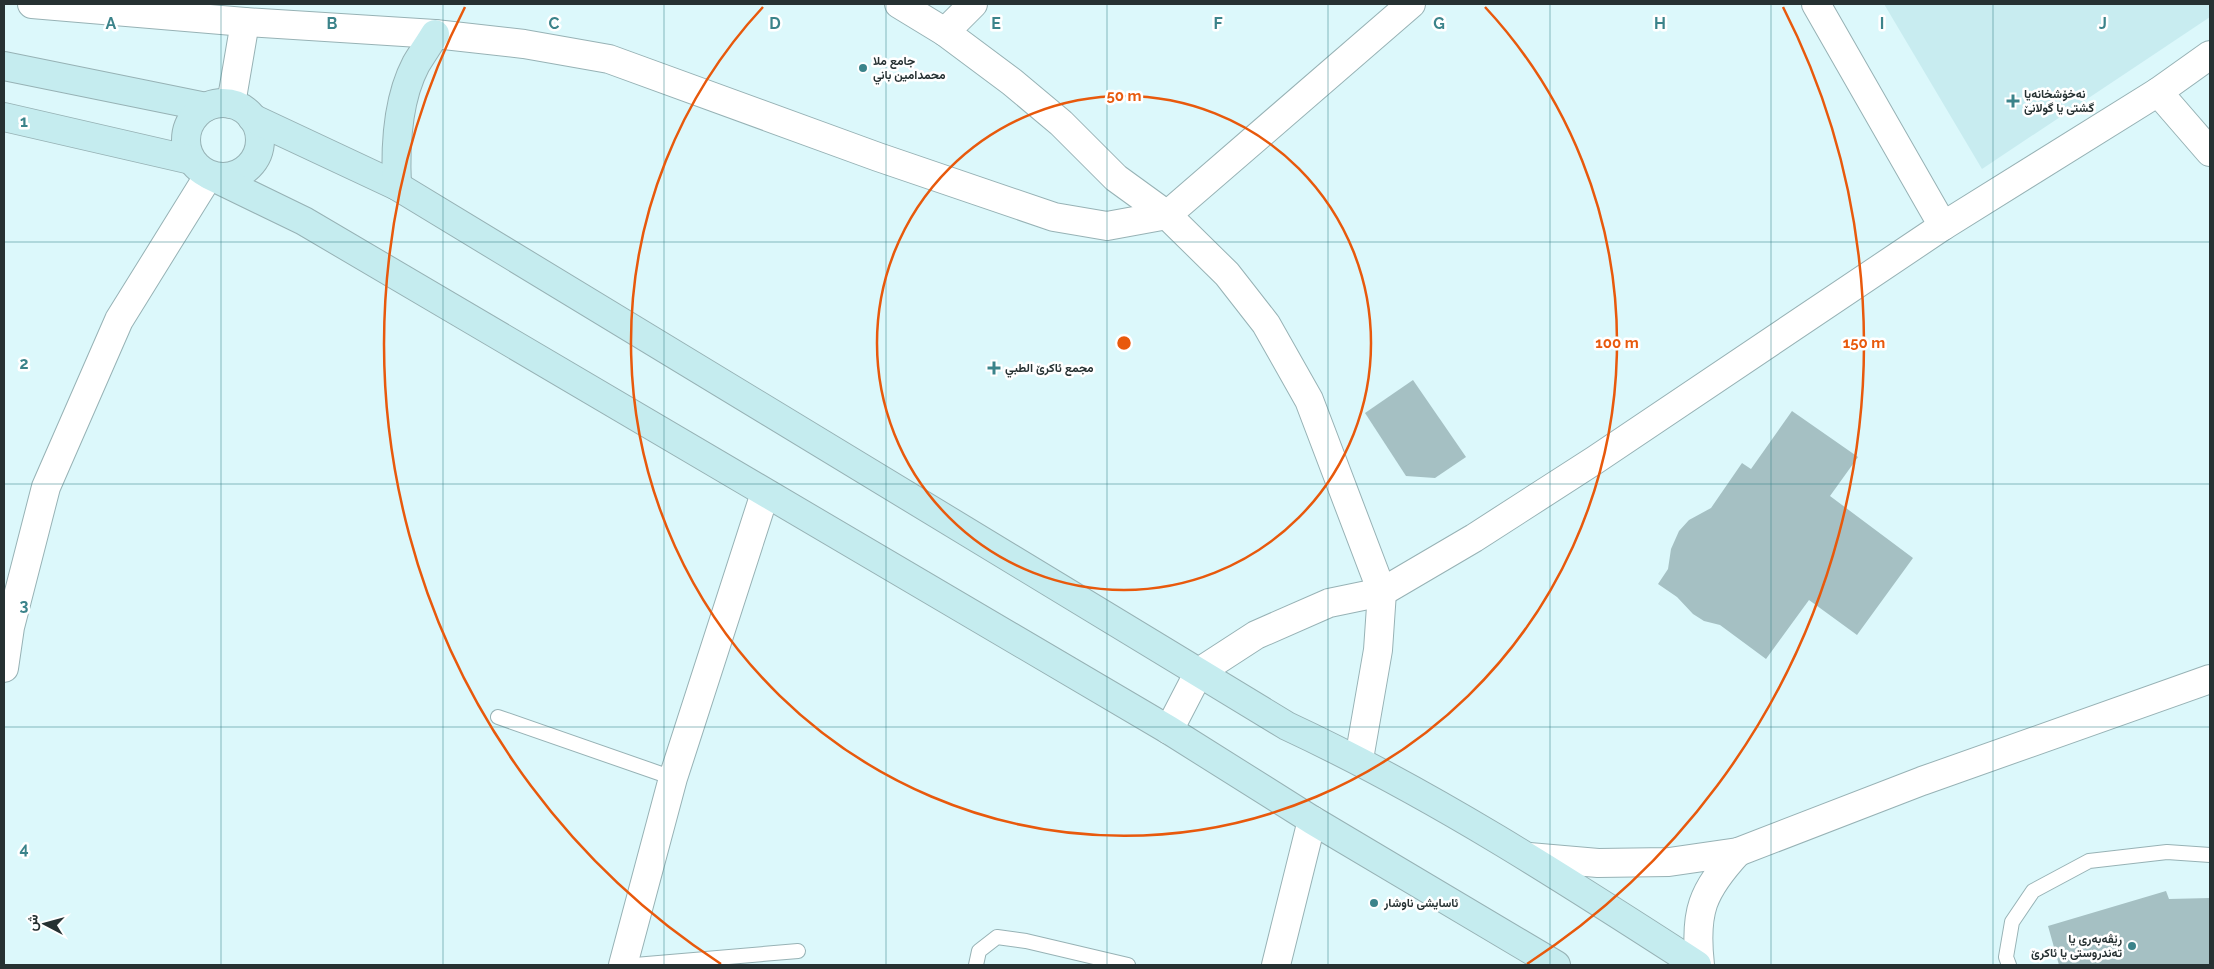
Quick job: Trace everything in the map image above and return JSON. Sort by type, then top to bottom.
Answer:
[{"type":"street","points":[[32,4],[245,22],[435,34],[524,44],[609,59],[878,157],[1054,217],[1107,226],[1167,215],[1410,4]]},
{"type":"street","points":[[899,4],[945,32],[1012,82],[1061,124],[1116,178],[1167,215],[1227,274],[1266,324],[1309,400],[1382,592],[1378,650],[1359,760]]},
{"type":"street","points":[[945,32],[973,4]]},
{"type":"street","points":[[1816,4],[1943,226]]},
{"type":"street","points":[[230,109],[245,22]]},
{"type":"street","points":[[397,186],[395,148],[401,110],[415,65],[435,34]]},
{"type":"street","points":[[1169,730],[1199,672],[1256,635],[1329,603],[1382,592],[1474,538],[1587,465],[1943,226],[2158,92],[2210,55]]},
{"type":"street","points":[[4,66],[230,109],[397,186],[1287,726],[1359,760],[1529,857],[1698,965]]},
{"type":"street","points":[[2158,92],[2210,152]]},
{"type":"street","points":[[4,117],[200,168],[231,177],[251,165],[257,155],[260,142],[258,129],[230,109],[196,114],[185,138],[186,149],[200,168],[304,221],[1169,730],[1312,820],[1556,965]]},
{"type":"street","points":[[4,668],[10,627],[46,487],[119,320],[200,168]]},
{"type":"street","points":[[623,965],[673,778],[765,493]]},
{"type":"street","points":[[1529,857],[1598,863],[1660,862],[1738,852],[1922,780],[2210,679]]},
{"type":"street","points":[[1276,965],[1312,820]]},
{"type":"street","points":[[1698,965],[1696,936],[1702,904],[1716,875],[1738,852]]},
{"type":"lane","points":[[498,717],[673,778]]},
{"type":"lane","points":[[2010,965],[2006,957],[2012,922],[2033,891],[2089,860],[2167,852],[2210,855]]},
{"type":"lane","points":[[976,965],[979,951],[997,937],[1026,941],[1128,965]]},
{"type":"lane","points":[[636,965],[798,951]]},
{"type":"shaded area","name":"نەخۆشخانەیا گشتی یا گولانێ","points":[[1884,4],[2210,4],[2210,17],[1982,169]]},
{"type":"building","points":[[1413,380],[1466,457],[1435,478],[1406,476],[1365,413]]},
{"type":"building","points":[[1792,411],[1858,457],[1830,496],[1913,558],[1857,635],[1809,600],[1766,659],[1720,625],[1704,621],[1693,614],[1677,597],[1658,584],[1668,569],[1671,549],[1679,531],[1689,520],[1711,508],[1742,463],[1751,469]]},
{"type":"building","name":"ڕێڤەبەری یا تەندروستی یا ئاکرێ","points":[[2166,891],[2169,899],[2210,898],[2210,965],[2059,965],[2048,926]]},
{"type":"place","name":"جامع ملا محمدامين باني","points":[[863,68]]},
{"type":"place","name":"نەخۆشخانەیا گشتی یا گولانێ","points":[[2013,101]]},
{"type":"place","name":"مجمع ئاکرێ الطبي","points":[[994,368]]},
{"type":"place","name":"ئاسايشى ناوشار","points":[[1374,903]]},
{"type":"place","name":"ڕێڤەبەری یا تەندروستی یا ئاکرێ","points":[[2132,946]]}]
